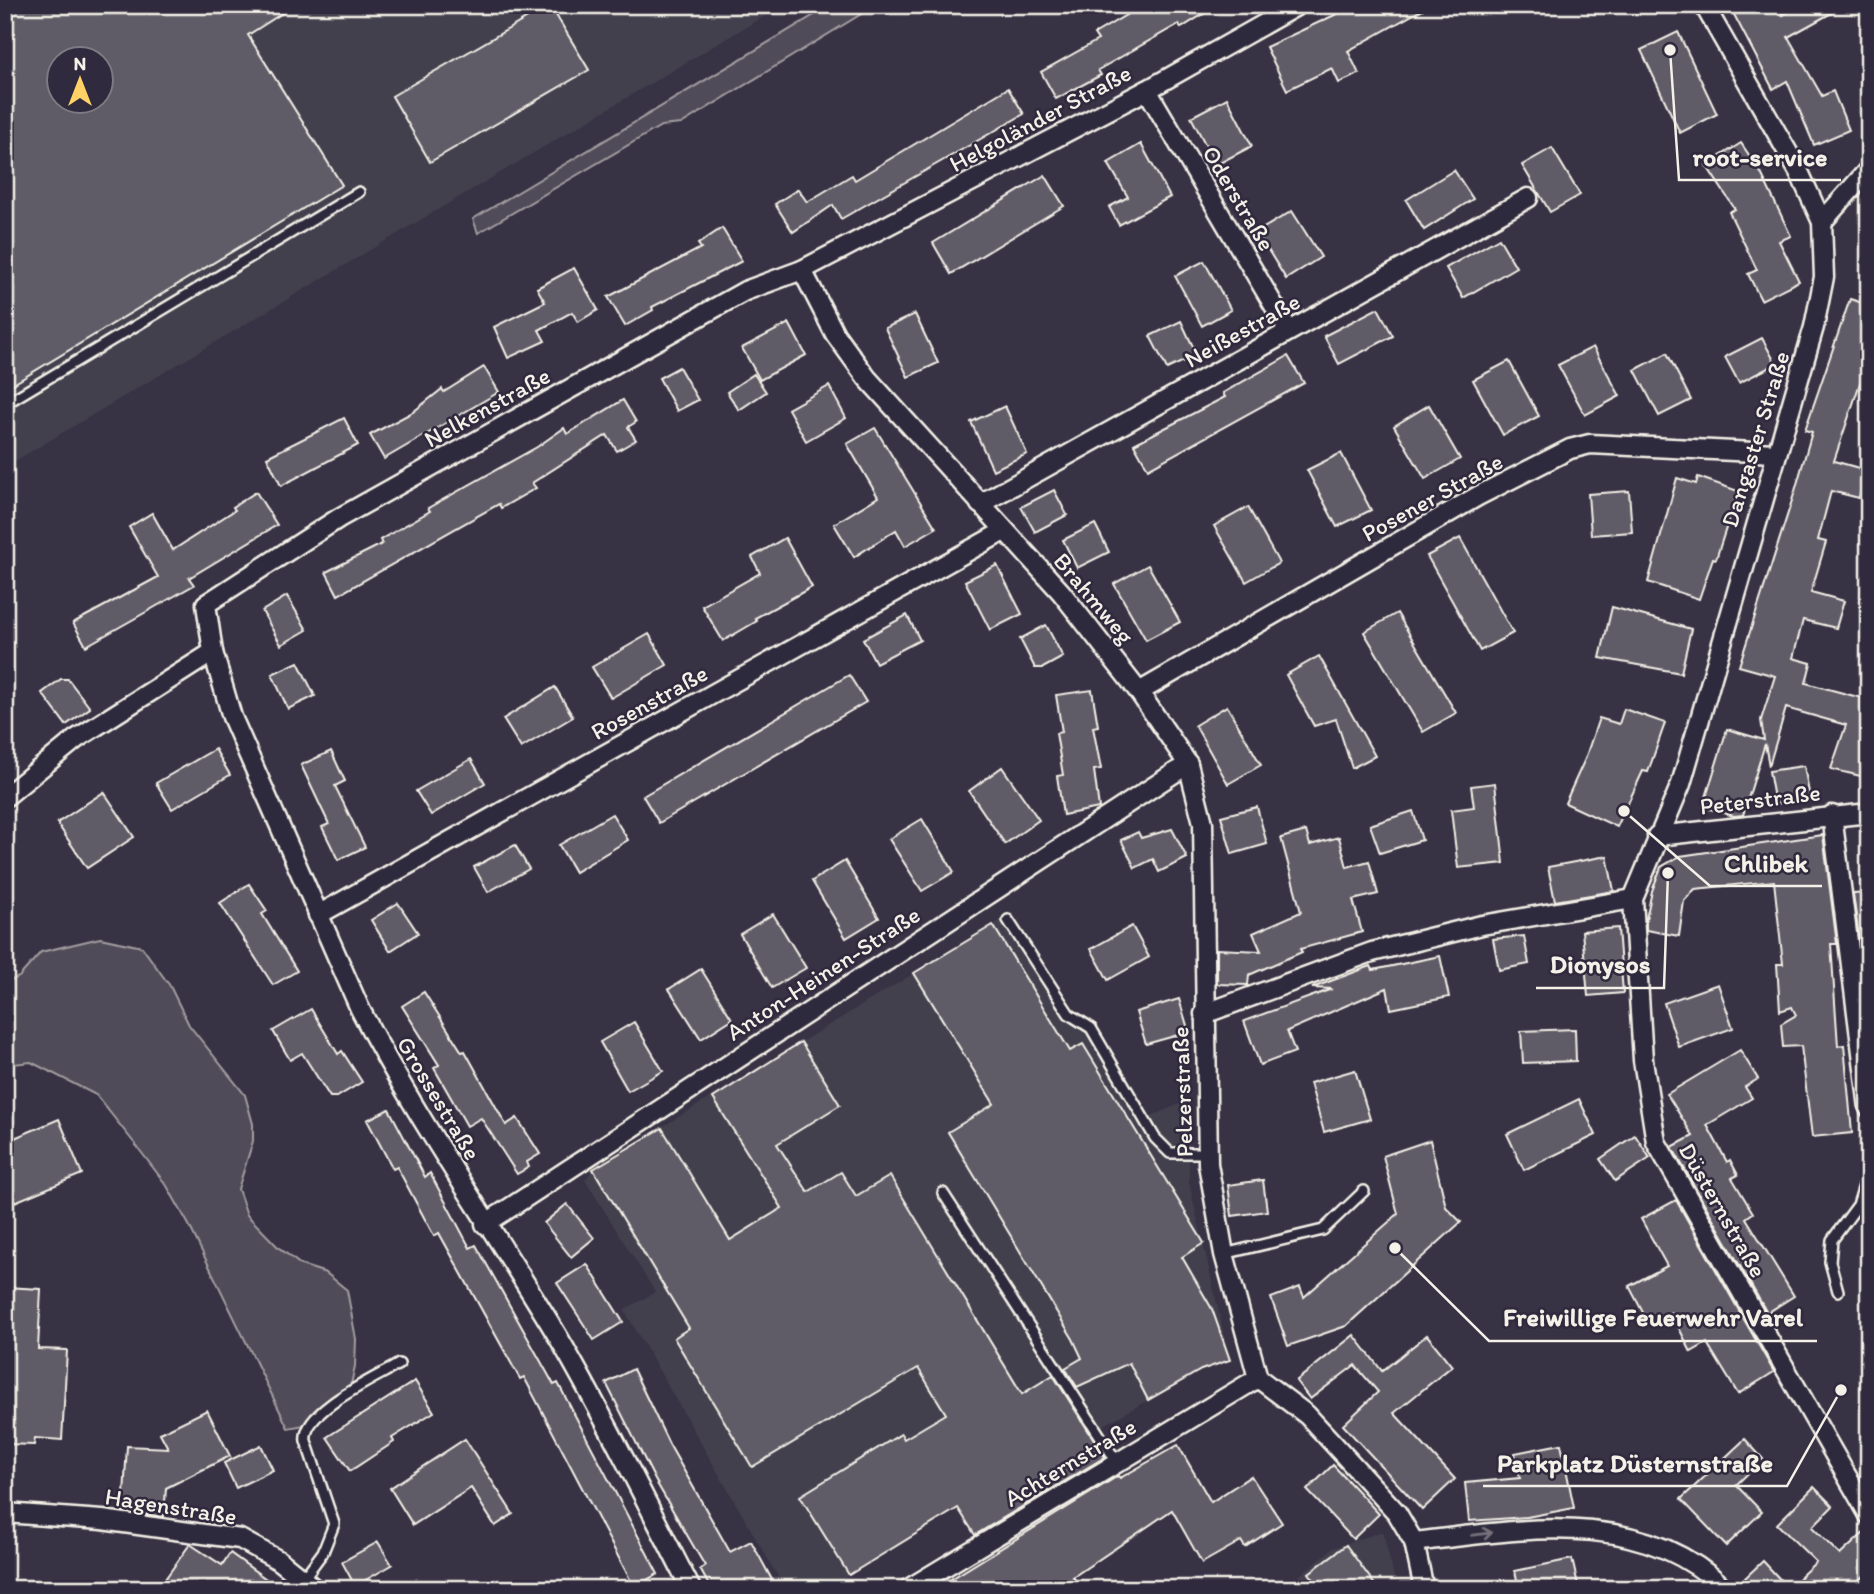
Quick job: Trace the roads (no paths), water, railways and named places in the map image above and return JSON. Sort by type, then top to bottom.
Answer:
[{"type":"street","name":"Helgoländer Straße","points":[[802,270],[1147,90],[1298,5]]},
{"type":"street","name":"Dangaster Straße","points":[[1633,899],[1657,836],[1681,784],[1775,453],[1814,327],[1824,277],[1822,222],[1799,172],[1704,5]]},
{"type":"street","name":"Oderstraße","points":[[1147,90],[1289,331]]},
{"type":"street","points":[[1822,222],[1869,169]]},
{"type":"street","name":"Neißestraße","points":[[979,504],[1528,198]]},
{"type":"street","name":"Brahmweg","points":[[802,270],[851,358],[1060,592],[1139,692],[1188,764],[1203,822],[1207,983],[1204,1014]]},
{"type":"street","name":"Nelkenstraße","points":[[206,604],[297,544],[387,491],[745,291],[802,270]]},
{"type":"street","name":"Posener Straße","points":[[1139,692],[1478,496],[1570,449],[1590,444],[1775,453]]},
{"type":"street","name":"Rosenstraße","points":[[318,915],[1004,531]]},
{"type":"street","name":"Grossestraße","points":[[206,604],[213,652],[232,716],[318,915],[383,1054],[485,1224],[560,1341],[691,1589]]},
{"type":"street","points":[[5,797],[76,739],[213,652]]},
{"type":"street","name":"Anton-Heinen-Straße","points":[[485,1224],[1188,764]]},
{"type":"street","name":"Peterstraße","points":[[1657,836],[1869,813]]},
{"type":"street","points":[[1832,815],[1869,1108]]},
{"type":"street","name":"Pelzerstraße","points":[[1258,1378],[1224,1254],[1208,1153],[1204,1014],[1373,952],[1482,925],[1633,899]]},
{"type":"street","name":"Düsternstraße","points":[[1633,899],[1643,1059],[1656,1142],[1869,1515]]},
{"type":"street","points":[[1258,1378],[1307,1415],[1396,1513],[1415,1542],[1424,1589]]},
{"type":"street","name":"Achternstraße","points":[[908,1589],[1258,1378]]},
{"type":"street","name":"Hagenstraße","points":[[5,1513],[102,1520],[240,1539],[280,1561],[309,1584]]},
{"type":"street","points":[[1415,1542],[1525,1529],[1605,1531],[1646,1540],[1679,1555],[1712,1576],[1725,1589]]},
{"type":"lane","points":[[5,404],[359,192]]},
{"type":"lane","points":[[1008,920],[1069,1014],[1091,1028],[1155,1138],[1170,1153],[1208,1153]]},
{"type":"lane","points":[[1838,1291],[1830,1262],[1832,1240],[1858,1205],[1869,1168]]},
{"type":"lane","points":[[1224,1254],[1324,1230],[1364,1191]]},
{"type":"lane","points":[[943,1193],[1117,1462]]},
{"type":"lane","points":[[309,1584],[334,1524],[306,1441],[307,1428],[323,1410],[399,1364]]},
{"type":"place","name":"root-service","points":[[1670,50]]},
{"type":"place","name":"Chlibek","points":[[1624,811]]},
{"type":"place","name":"Dionysos","points":[[1668,873]]},
{"type":"place","name":"Freiwillige Feuerwehr Varel","points":[[1395,1248]]},
{"type":"place","name":"Parkplatz Düsternstraße","points":[[1841,1390]]}]
